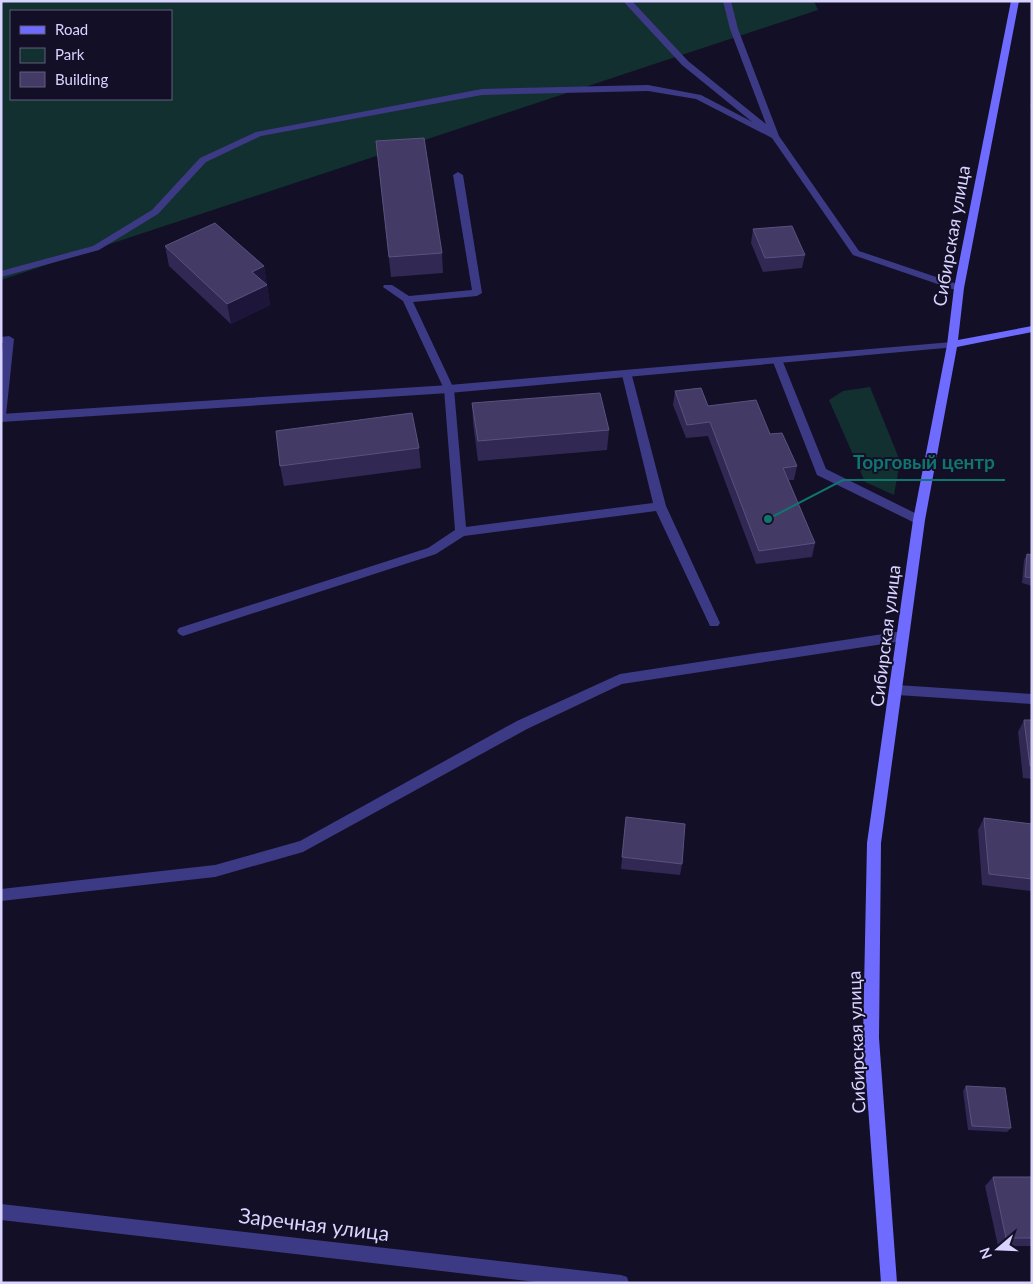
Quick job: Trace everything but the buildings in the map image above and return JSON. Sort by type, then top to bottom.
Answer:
[{"type":"street","points":[[627,1],[684,63],[775,136]]},
{"type":"street","points":[[727,1],[734,29],[775,136],[856,253],[959,288]]},
{"type":"street","name":"Сибирская улица","points":[[889,1283],[871,1038],[874,843],[897,690],[919,520],[952,346],[959,288],[1015,1]]},
{"type":"street","points":[[1,274],[96,248],[155,212],[203,160],[259,134],[482,92],[648,88],[698,97],[775,136]]},
{"type":"street","points":[[407,299],[477,292],[458,175]]},
{"type":"street","points":[[388,288],[407,299],[449,389],[461,532]]},
{"type":"street","points":[[1,340],[9,339],[1,416],[449,389],[627,375],[952,346],[1032,329]]},
{"type":"street","points":[[778,362],[821,472],[919,520]]},
{"type":"street","points":[[627,375],[660,506],[714,623]]},
{"type":"street","points":[[184,631],[432,551],[461,532],[660,506]]},
{"type":"street","points":[[1,895],[215,871],[303,846],[522,725],[620,679],[903,636]]},
{"type":"street","points":[[897,690],[1032,699]]},
{"type":"street","name":"Заречная улица","points":[[1,1212],[621,1283]]},
{"type":"green space","points":[[1,1],[814,1],[818,10],[1,280]]},
{"type":"green space","points":[[870,387],[900,461],[894,495],[865,482],[829,400],[843,391]]},
{"type":"place","name":"Торговый центр","points":[[768,519]]}]
